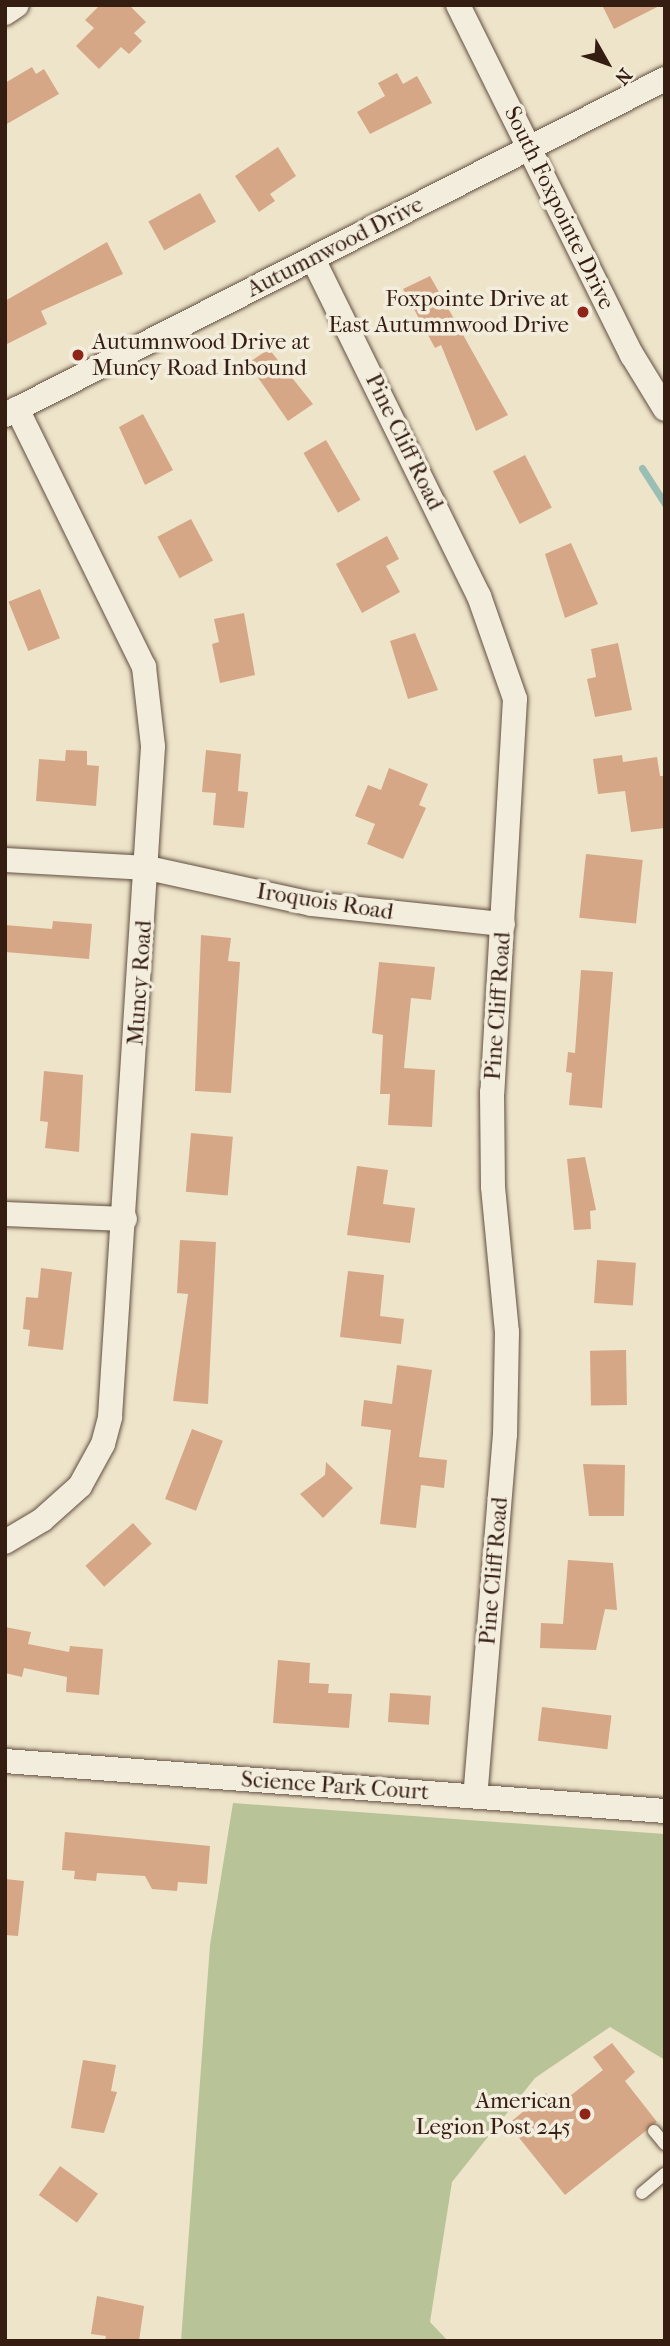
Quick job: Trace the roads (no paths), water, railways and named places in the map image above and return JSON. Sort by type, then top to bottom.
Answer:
[{"type":"street","points":[[5,13],[17,5]]},
{"type":"street","name":"South Foxpointe Drive","points":[[458,5],[632,355],[665,409]]},
{"type":"street","name":"Autumnwood Drive","points":[[11,412],[665,79]]},
{"type":"street","name":"Pine Cliff Road","points":[[313,260],[479,596],[506,663],[515,736],[492,1092],[493,1187],[507,1332],[505,1434],[475,1796]]},
{"type":"street","name":"Muncy Road","points":[[5,1542],[62,1504],[92,1468],[103,1444],[113,1397],[148,869],[153,746],[144,667],[11,412]]},
{"type":"street","name":"Iroquois Road","points":[[5,860],[148,869],[312,904],[503,924]]},
{"type":"street","points":[[5,1214],[125,1219]]},
{"type":"street","name":"Science Park Court","points":[[5,1761],[665,1811]]},
{"type":"lane","points":[[654,2131],[665,2144]]},
{"type":"lane","points":[[642,2193],[665,2174]]},
{"type":"waterway","points":[[642,468],[665,504]]},
{"type":"place","name":"Foxpointe Drive at East Autumnwood Drive","points":[[583,312]]},
{"type":"place","name":"Autumnwood Drive at Muncy Road Inbound","points":[[78,355]]},
{"type":"place","name":"American Legion Post 245","points":[[585,2114]]}]
